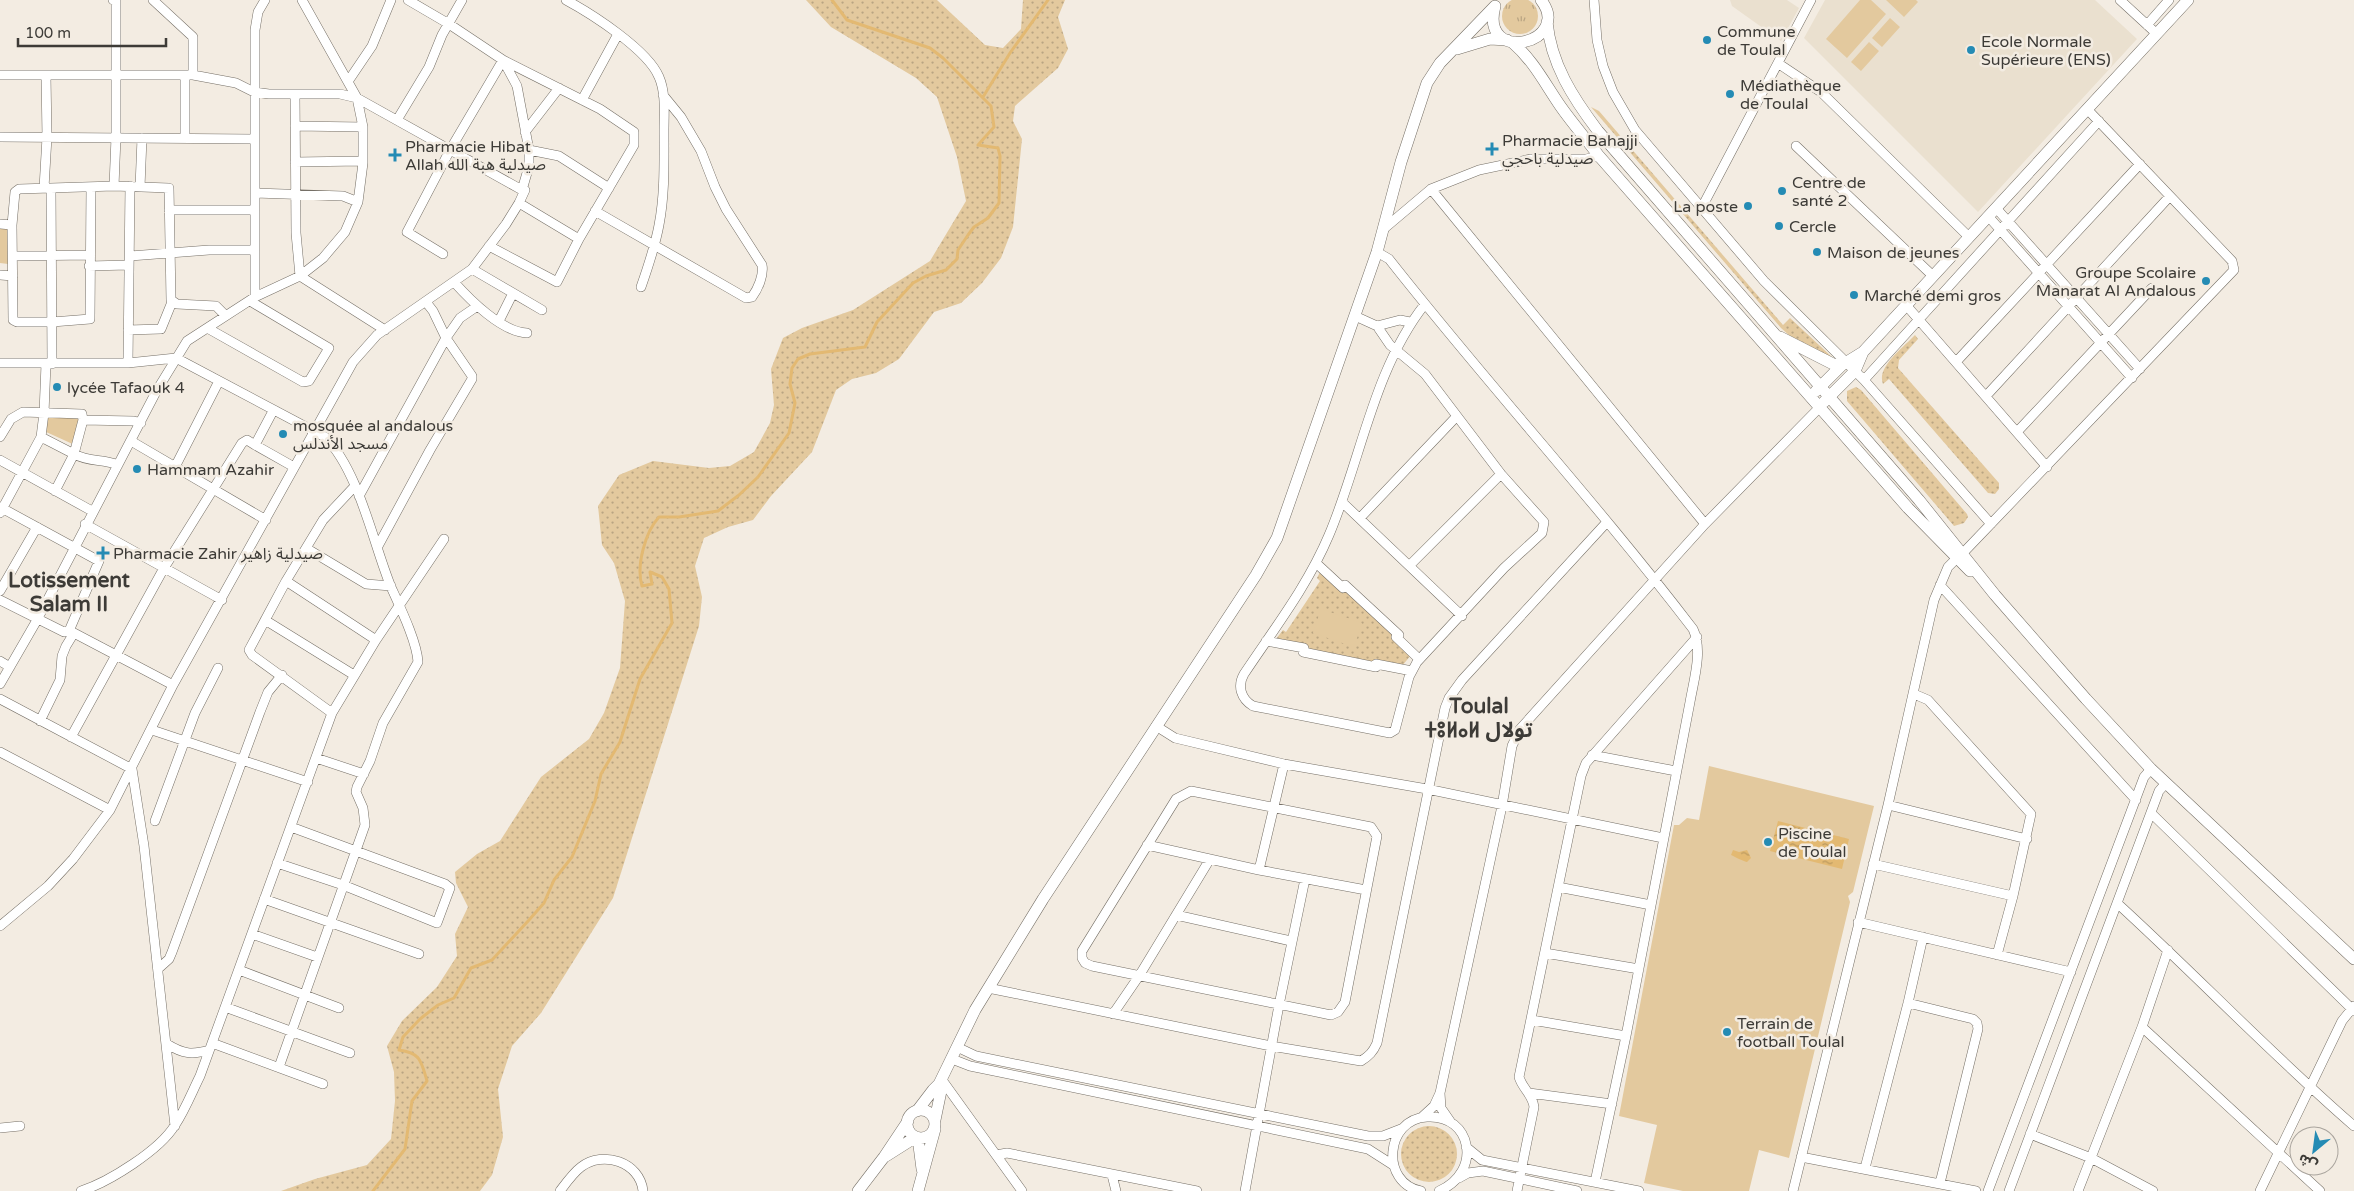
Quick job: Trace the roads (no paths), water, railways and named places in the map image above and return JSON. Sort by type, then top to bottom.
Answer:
[{"type":"main road","points":[[1811,397],[1819,385],[1844,364],[1863,352],[2188,0]]},
{"type":"main road","points":[[1542,1],[1549,40],[1555,60],[1579,106],[1598,132],[1819,385],[1960,556],[2034,641],[2151,769],[2354,959]]},
{"type":"main road","points":[[1497,3],[1493,21],[1501,35],[1527,54],[1561,107],[1599,156],[1908,508],[1960,556]]},
{"type":"main road","points":[[858,1191],[884,1157],[911,1115],[917,1111],[940,1082],[975,1010],[1043,899],[1256,575],[1277,538],[1378,252],[1386,227],[1401,162],[1427,83],[1440,63],[1497,3]]},
{"type":"main road","points":[[1451,51],[1475,42],[1490,39],[1530,42],[1538,37],[1547,22]]},
{"type":"main road","points":[[1773,333],[1833,364],[1844,364]]},
{"type":"main road","points":[[1820,407],[1855,371],[1863,352]]},
{"type":"main road","points":[[922,1169],[928,1159],[941,1091],[940,1082]]},
{"type":"main road","points":[[917,1111],[926,1111],[935,1124]]},
{"type":"main road","points":[[908,1121],[908,1129],[917,1138],[922,1169],[920,1189]]},
{"type":"main road","points":[[884,1157],[917,1138],[930,1136],[935,1124]]},
{"type":"street","points":[[114,186],[116,137],[115,0]]},
{"type":"street","points":[[153,0],[193,37],[185,138]]},
{"type":"street","points":[[252,299],[255,250],[254,92],[256,20],[265,0]]},
{"type":"street","points":[[0,684],[36,620],[85,524],[176,358],[187,342],[252,299],[300,276],[323,258],[345,232],[358,202],[363,127],[357,98],[302,0]]},
{"type":"street","points":[[348,80],[372,46],[391,0]]},
{"type":"street","points":[[408,0],[449,24],[503,60],[600,109],[634,132],[634,145],[579,239],[557,282],[489,246]]},
{"type":"street","points":[[397,120],[429,67],[462,0]]},
{"type":"street","points":[[566,0],[589,13],[618,34],[654,68],[659,76],[663,95],[662,200],[655,244],[641,288]]},
{"type":"street","points":[[1594,0],[1597,40],[1603,66],[1616,99],[1636,130],[1764,282],[1844,364],[1864,380],[1991,524]]},
{"type":"street","points":[[1701,208],[1779,64],[1811,0]]},
{"type":"street","points":[[2120,0],[2157,34]]},
{"type":"street","points":[[2147,25],[2169,0]]},
{"type":"street","points":[[582,100],[618,34]]},
{"type":"street","points":[[503,60],[517,86],[529,150],[529,166],[522,190]]},
{"type":"street","points":[[443,254],[407,232],[450,150],[503,60]]},
{"type":"street","points":[[1779,64],[1821,92],[1969,237]]},
{"type":"street","points":[[0,75],[189,75],[236,83],[254,92],[340,94],[357,98],[525,190],[519,204],[472,269],[367,344],[353,362],[173,686],[110,810],[73,859],[48,886],[0,926]]},
{"type":"street","points":[[40,721],[60,680],[62,656],[98,561],[1,509],[40,436],[44,413],[52,322],[46,76]]},
{"type":"street","points":[[525,132],[559,88]]},
{"type":"street","points":[[295,94],[295,193],[300,276]]},
{"type":"street","points":[[595,211],[746,298],[752,297],[756,292],[762,276],[762,265],[726,209],[701,151],[681,117],[663,95]]},
{"type":"street","points":[[1793,1191],[1888,805],[1926,637],[1940,585],[1948,567],[2047,467],[2235,268],[2232,261],[2087,109]]},
{"type":"street","points":[[1864,380],[2099,121]]},
{"type":"street","points":[[295,126],[363,127]]},
{"type":"street","points":[[0,137],[254,139]]},
{"type":"street","points":[[140,187],[142,138]]},
{"type":"street","points":[[1796,146],[1933,276]]},
{"type":"street","points":[[529,150],[559,156],[609,188]]},
{"type":"street","points":[[1386,227],[1430,189],[1479,170],[1531,159],[1586,159],[1599,156]]},
{"type":"street","points":[[295,162],[362,161]]},
{"type":"street","points":[[1956,362],[2140,164]]},
{"type":"street","points":[[91,186],[90,319],[52,322],[17,322],[13,320],[12,225],[15,192],[19,189],[91,186],[169,188],[172,302],[161,329],[128,330]]},
{"type":"street","points":[[128,363],[130,186]]},
{"type":"street","points":[[1430,189],[1705,524]]},
{"type":"street","points":[[254,193],[343,196],[358,202]]},
{"type":"street","points":[[1986,396],[2170,196]]},
{"type":"street","points":[[519,204],[579,239]]},
{"type":"street","points":[[169,210],[255,210]]},
{"type":"street","points":[[1992,212],[2008,220],[2140,369]]},
{"type":"street","points":[[1992,212],[2001,228],[2132,378]]},
{"type":"street","points":[[0,224],[12,225]]},
{"type":"street","points":[[89,266],[170,254],[255,250]]},
{"type":"street","points":[[1378,252],[1389,259],[1655,579],[1693,628],[1697,638],[1696,666],[1626,1036],[1595,1182]]},
{"type":"street","points":[[13,256],[89,256]]},
{"type":"street","points":[[472,269],[542,310]]},
{"type":"street","points":[[0,275],[13,276]]},
{"type":"street","points":[[300,276],[385,330]]},
{"type":"street","points":[[454,282],[476,306],[499,321],[528,333]]},
{"type":"street","points":[[2017,432],[2152,288]]},
{"type":"street","points":[[499,321],[512,293]]},
{"type":"street","points":[[209,329],[303,382],[309,381],[329,348],[252,299]]},
{"type":"street","points":[[172,302],[216,306],[226,315]]},
{"type":"street","points":[[378,546],[430,450],[472,379],[472,376],[446,338],[433,311],[426,302]]},
{"type":"street","points":[[1355,316],[1377,326],[1396,351],[1424,374],[1501,474],[1544,522],[1542,533],[1504,568],[1462,616],[1419,659],[1412,671],[1393,733],[1257,707],[1250,704],[1243,697],[1240,683],[1316,563],[1342,502],[1363,438],[1396,351],[1410,322],[1425,304]]},
{"type":"street","points":[[1906,305],[2047,467]]},
{"type":"street","points":[[359,496],[446,338],[460,318],[476,306]]},
{"type":"street","points":[[1377,326],[1400,320],[1410,322]]},
{"type":"street","points":[[0,363],[128,363],[176,358],[325,437],[336,448],[359,496],[391,586],[400,605],[418,662],[383,724],[356,792],[366,822],[290,1030],[279,1068]]},
{"type":"street","points":[[175,467],[219,382]]},
{"type":"street","points":[[957,1047],[976,1056],[1368,1136],[1383,1136],[1401,1129],[1430,1112],[1440,1093],[1502,806],[1512,746],[1520,729],[1705,524],[1820,407]]},
{"type":"street","points":[[255,445],[273,411]]},
{"type":"street","points":[[0,437],[7,424],[17,414],[23,412],[82,414],[83,420],[74,454],[55,491]]},
{"type":"street","points":[[1360,518],[1457,416]]},
{"type":"street","points":[[83,420],[134,421],[141,424]]},
{"type":"street","points":[[40,436],[87,460],[107,460],[118,465]]},
{"type":"street","points":[[71,737],[164,568],[242,443],[248,440],[294,467]]},
{"type":"street","points":[[131,441],[266,520]]},
{"type":"street","points":[[0,460],[92,512]]},
{"type":"street","points":[[1410,566],[1501,474]]},
{"type":"street","points":[[332,713],[250,652],[286,581],[306,548],[324,520],[354,487]]},
{"type":"street","points":[[1342,502],[1462,616]]},
{"type":"street","points":[[988,988],[1271,1046],[1361,1061],[1374,1051],[1427,790],[1449,698],[1462,680],[1607,522]]},
{"type":"street","points":[[85,524],[222,600]]},
{"type":"street","points":[[0,591],[37,527]]},
{"type":"street","points":[[81,1191],[95,1186],[127,1168],[157,1144],[175,1126],[200,1076],[332,713],[376,640],[444,539]]},
{"type":"street","points":[[306,548],[366,584],[391,586]]},
{"type":"street","points":[[1316,563],[1343,588],[1345,585],[1399,635],[1396,637],[1419,659]]},
{"type":"street","points":[[286,581],[376,640]]},
{"type":"street","points":[[1940,585],[2136,800]]},
{"type":"street","points":[[0,600],[36,620],[64,632],[71,632],[173,686]]},
{"type":"street","points":[[265,620],[354,675]]},
{"type":"street","points":[[1517,1191],[1534,1107],[1529,1093],[1521,1083],[1520,1077],[1581,776],[1586,763],[1592,755],[1697,638]]},
{"type":"street","points":[[1266,641],[1304,648],[1303,652],[1376,667],[1376,664],[1412,671]]},
{"type":"street","points":[[0,661],[10,667]]},
{"type":"street","points":[[155,821],[195,713],[218,668]]},
{"type":"street","points":[[159,968],[169,959],[172,952],[268,692],[282,675]]},
{"type":"street","points":[[1914,694],[1928,700],[2029,811],[2031,819],[2027,839],[1997,954]]},
{"type":"street","points":[[0,699],[132,769]]},
{"type":"street","points":[[1156,726],[1176,738],[1284,764],[1427,790],[1663,838]]},
{"type":"street","points":[[152,730],[308,782]]},
{"type":"street","points":[[0,752],[110,810]]},
{"type":"street","points":[[1592,755],[1676,771]]},
{"type":"street","points":[[316,758],[364,774]]},
{"type":"street","points":[[1259,870],[1284,764]]},
{"type":"street","points":[[132,769],[144,846],[159,968],[175,1126]]},
{"type":"street","points":[[1988,1191],[2144,777],[2151,769]]},
{"type":"street","points":[[2009,1191],[2159,792],[2166,783]]},
{"type":"street","points":[[1191,791],[1371,827],[1376,831],[1377,836],[1345,1002],[1342,1008],[1332,1014],[1279,1005],[1092,966],[1085,962],[1082,958],[1082,951],[1147,845],[1176,799],[1191,791]]},
{"type":"street","points":[[1888,805],[2027,839]]},
{"type":"street","points":[[2151,813],[2353,1008],[2342,1022],[2260,1191]]},
{"type":"street","points":[[277,863],[343,885],[437,923],[450,890],[450,887],[445,884],[291,827]]},
{"type":"street","points":[[1147,845],[1259,870],[1366,890]]},
{"type":"street","points":[[1113,1014],[1139,976],[1210,859]]},
{"type":"street","points":[[1873,864],[2013,896]]},
{"type":"street","points":[[1245,1191],[1291,941],[1305,879]]},
{"type":"street","points":[[1558,887],[1651,905]]},
{"type":"street","points":[[264,899],[419,954]]},
{"type":"street","points":[[2117,903],[2311,1089],[2354,1126]]},
{"type":"street","points":[[1176,915],[1291,941]]},
{"type":"street","points":[[1858,922],[2071,972]]},
{"type":"street","points":[[252,934],[317,957]]},
{"type":"street","points":[[1865,1168],[1908,1003],[1923,937]]},
{"type":"street","points":[[2078,1191],[2142,1026],[2168,950]]},
{"type":"street","points":[[1545,953],[1639,969]]},
{"type":"street","points":[[239,970],[339,1008]]},
{"type":"street","points":[[1908,1003],[1973,1019],[1977,1023],[1978,1029],[1940,1183]]},
{"type":"street","points":[[225,1008],[350,1052]]},
{"type":"street","points":[[1532,1020],[1626,1036]]},
{"type":"street","points":[[2142,1026],[2320,1191]]},
{"type":"street","points":[[167,1044],[180,1052],[192,1055],[210,1046],[322,1084]]},
{"type":"street","points":[[952,1059],[970,1066],[1368,1149],[1393,1165]]},
{"type":"street","points":[[940,1082],[1022,1191]]},
{"type":"street","points":[[1440,1093],[1441,1108],[1459,1131],[1466,1147],[1466,1163],[1459,1178]]},
{"type":"street","points":[[1529,1093],[1612,1104]]},
{"type":"street","points":[[1418,1118],[1436,1118],[1453,1125]]},
{"type":"street","points":[[0,1128],[20,1126]]},
{"type":"street","points":[[1401,1129],[1392,1146],[1393,1165],[1398,1176],[1409,1188],[1421,1191]]},
{"type":"street","points":[[2030,1134],[2091,1158],[2153,1191]]},
{"type":"street","points":[[1466,1147],[1482,1160],[1639,1191]]},
{"type":"street","points":[[996,1155],[1007,1153],[1197,1191]]},
{"type":"street","points":[[1802,1157],[1976,1191]]},
{"type":"street","points":[[560,1191],[582,1166],[596,1160],[609,1159],[620,1161],[629,1167],[638,1178],[643,1191]]},
{"type":"street","points":[[1439,1191],[1450,1186],[1468,1173],[1483,1171],[1577,1191]]},
{"type":"street","points":[[1112,1175],[1116,1191]]},
{"type":"water","points":[[1778,821],[1849,839],[1842,869],[1770,851]]},
{"type":"water","points":[[1733,850],[1739,852],[1747,850],[1751,858],[1747,862],[1742,860],[1731,855]]},
{"type":"waterway","points":[[373,1191],[405,1149],[412,1101],[427,1081],[419,1059],[412,1053],[399,1050],[403,1037],[420,1019],[438,1005],[454,998],[471,968],[492,960],[544,903],[554,880],[572,857],[595,801],[601,774],[620,742],[640,679],[672,623],[669,589],[662,577],[650,572],[652,584],[642,586],[640,578],[643,550],[654,523],[659,517],[679,517],[718,511],[739,495],[758,477],[789,433],[795,403],[790,384],[792,368],[798,359],[810,354],[865,347],[877,322],[913,283],[926,276],[946,270],[957,259],[958,250],[974,227],[988,218],[999,203],[1000,156],[998,148],[978,145],[994,127],[991,106],[943,58],[930,48],[847,20],[832,0]]},
{"type":"waterway","points":[[983,97],[1010,53],[1048,0]]},
{"type":"place","name":"Commune de Toulal","points":[[1707,40]]},
{"type":"place","name":"Ecole Normale Supérieure (ENS)","points":[[1971,50]]},
{"type":"place","name":"Médiathèque de Toulal","points":[[1730,94]]},
{"type":"place","name":"Pharmacie Bahajji صيدلية باحجي","points":[[1492,149]]},
{"type":"place","name":"Pharmacie Hibat Allah صيدلية هبة الله","points":[[395,155]]},
{"type":"place","name":"Centre de santé 2","points":[[1782,191]]},
{"type":"place","name":"La poste","points":[[1748,206]]},
{"type":"place","name":"Cercle","points":[[1779,226]]},
{"type":"place","name":"Maison de jeunes","points":[[1817,252]]},
{"type":"place","name":"Groupe Scolaire Manarat Al Andalous","points":[[2206,281]]},
{"type":"place","name":"Marché demi gros","points":[[1854,295]]},
{"type":"place","name":"lycée Tafaouk 4","points":[[57,387]]},
{"type":"place","name":"mosquée al andalous مسجد الأندلس","points":[[283,434]]},
{"type":"place","name":"Hammam Azahir","points":[[137,469]]},
{"type":"place","name":"Pharmacie Zahir صيدلية زاهير","points":[[103,553]]},
{"type":"place","name":"Piscine de Toulal","points":[[1768,842]]},
{"type":"place","name":"Terrain de football Toulal","points":[[1727,1032]]},
{"type":"district","name":"Lotissement Salam II","points":[[69,592]]},
{"type":"district","name":"Toulal ⵜⵓⵍⴰⵍ تولال","points":[[1479,718]]}]
